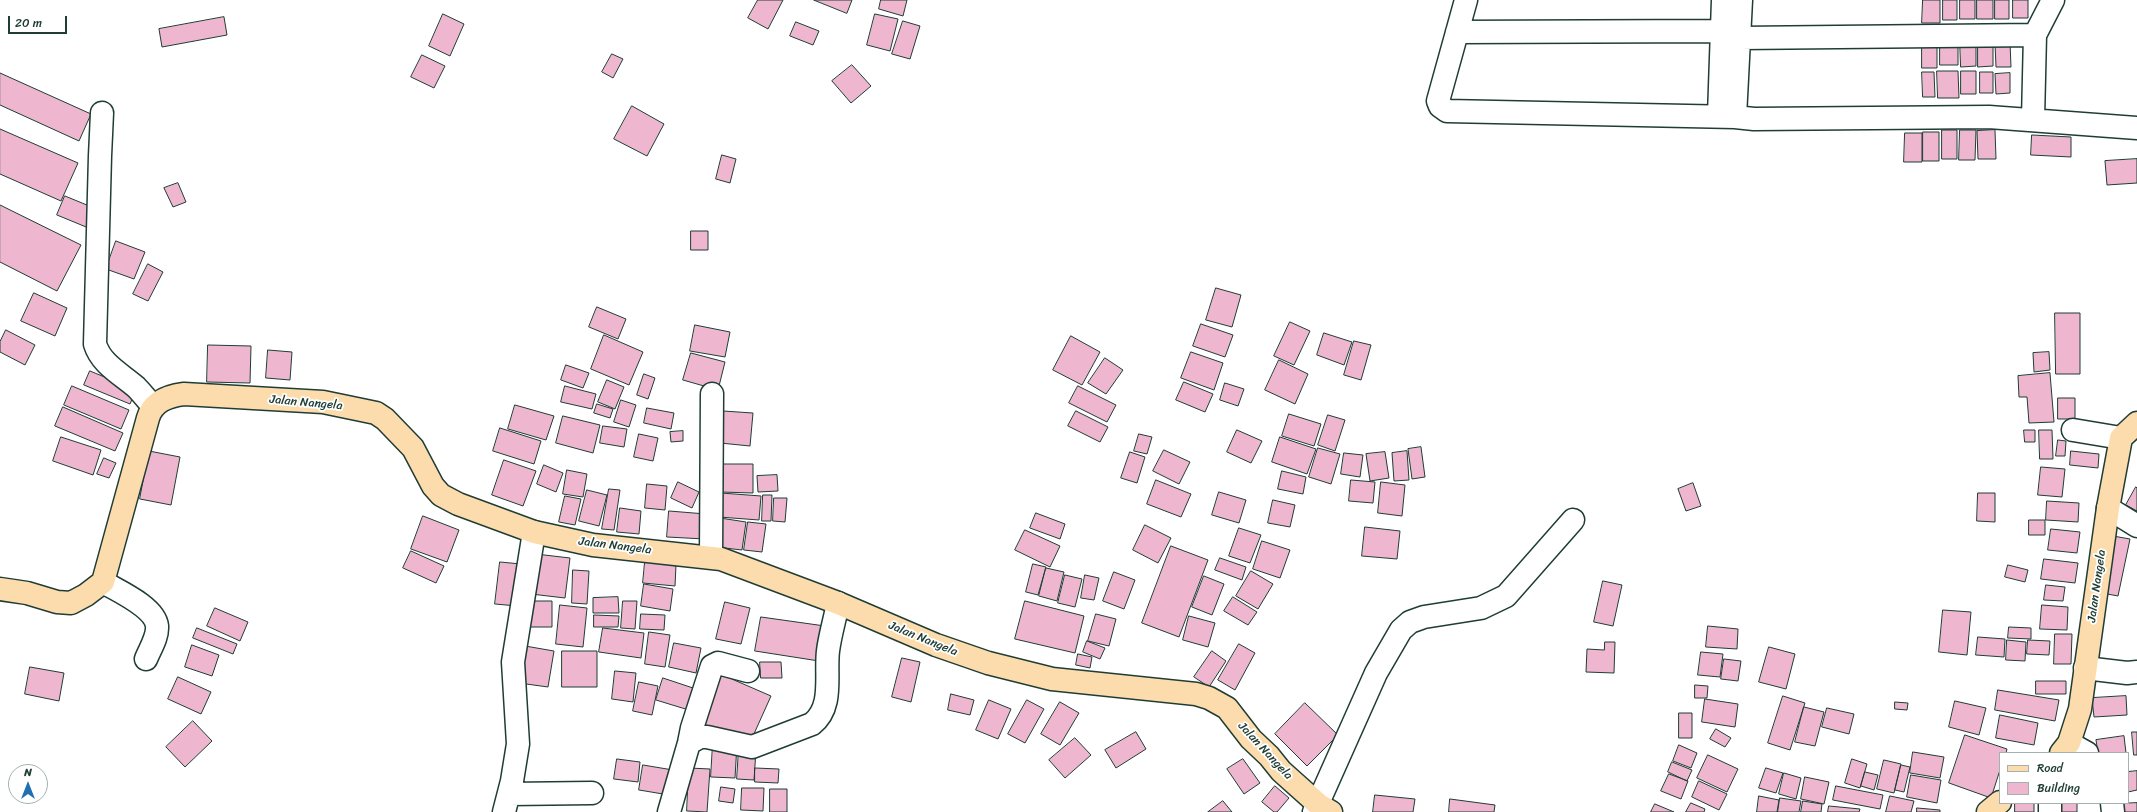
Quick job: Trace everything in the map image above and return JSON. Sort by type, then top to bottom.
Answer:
[{"type":"main road","name":"Jalan Nangela","points":[[153,406],[167,398],[184,394],[323,402],[376,413],[385,419],[413,448],[433,486],[441,495],[458,504],[534,532],[593,545],[710,556],[743,566],[838,603],[936,645],[995,665],[1052,679],[1196,694],[1209,698],[1227,708],[1251,739],[1321,810]]},
{"type":"main road","points":[[0,589],[27,593],[57,602],[71,603],[86,595],[103,582],[111,558],[135,458],[153,406]]},
{"type":"main road","points":[[2121,438],[2137,423]]},
{"type":"main road","name":"Jalan Nangela","points":[[2073,750],[2108,508],[2121,438]]},
{"type":"main road","points":[[1988,812],[1999,803]]},
{"type":"street","points":[[1466,0],[1438,101],[1440,106],[1447,111],[1762,119],[1989,117],[2033,119],[2137,128]]},
{"type":"street","points":[[1723,0],[1731,35]]},
{"type":"street","points":[[1727,117],[1731,35],[1741,0]]},
{"type":"street","points":[[2033,119],[2035,35],[2053,0]]},
{"type":"street","points":[[1456,32],[1731,35],[2035,35]]},
{"type":"street","points":[[102,113],[95,344],[106,363],[138,389],[153,406]]},
{"type":"street","points":[[710,556],[712,394]]},
{"type":"street","points":[[2073,430],[2121,438]]},
{"type":"street","points":[[2108,508],[2137,526]]},
{"type":"street","points":[[1321,810],[1376,673],[1401,630],[1410,622],[1424,617],[1481,608],[1506,596],[1573,520]]},
{"type":"street","points":[[534,532],[513,662],[518,744],[507,803],[592,793]]},
{"type":"street","points":[[103,582],[138,603],[153,615],[157,627],[154,640],[146,659]]},
{"type":"street","points":[[689,743],[700,737],[707,737],[752,747],[812,724],[817,720],[828,697],[829,645],[838,603]]},
{"type":"street","points":[[669,812],[692,728],[712,666],[718,664],[748,671]]},
{"type":"street","points":[[2085,668],[2127,673],[2137,672]]},
{"type":"building","points":[[758,0],[783,0],[768,29],[748,18]]},
{"type":"building","points":[[814,0],[852,0],[847,13]]},
{"type":"building","points":[[881,0],[907,0],[903,16],[879,9]]},
{"type":"building","points":[[1923,0],[1940,0],[1940,23],[1922,23]]},
{"type":"building","points":[[1943,0],[1957,0],[1957,20],[1943,20]]},
{"type":"building","points":[[1960,0],[1975,0],[1975,19],[1960,19]]},
{"type":"building","points":[[1977,0],[1993,0],[1993,19],[1977,19]]},
{"type":"building","points":[[1995,0],[2009,0],[2009,19],[1995,19]]},
{"type":"building","points":[[2013,0],[2028,0],[2028,18],[2013,18]]},
{"type":"building","points":[[443,14],[464,24],[450,56],[429,46]]},
{"type":"building","points":[[875,14],[898,19],[890,51],[867,45]]},
{"type":"building","points":[[224,17],[227,35],[162,47],[159,29]]},
{"type":"building","points":[[903,21],[920,26],[910,59],[892,54]]},
{"type":"building","points":[[796,22],[819,31],[813,45],[790,36]]},
{"type":"building","points":[[1960,40],[1976,40],[1976,66],[1961,67]]},
{"type":"building","points":[[1978,41],[1993,41],[1993,66],[1978,67]]},
{"type":"building","points":[[1922,42],[1937,42],[1937,68],[1922,68]]},
{"type":"building","points":[[1940,42],[1958,42],[1958,65],[1940,65]]},
{"type":"building","points":[[2010,42],[2011,67],[1996,67],[1995,43]]},
{"type":"building","points":[[612,54],[623,59],[613,78],[602,72]]},
{"type":"building","points":[[422,55],[445,66],[434,88],[411,77]]},
{"type":"building","points":[[852,65],[871,86],[851,103],[832,81]]},
{"type":"building","points":[[1937,71],[1958,71],[1959,98],[1938,98]]},
{"type":"building","points":[[1961,71],[1976,71],[1976,94],[1961,94]]},
{"type":"building","points":[[1922,72],[1934,72],[1935,97],[1923,97]]},
{"type":"building","points":[[1980,72],[1993,72],[1993,93],[1980,93]]},
{"type":"building","points":[[0,73],[91,114],[79,141],[0,105]]},
{"type":"building","points":[[2010,73],[2010,93],[1996,94],[1995,74]]},
{"type":"building","points":[[632,106],[664,124],[647,156],[614,139]]},
{"type":"building","points":[[0,129],[78,163],[61,201],[0,174]]},
{"type":"building","points":[[1942,130],[1957,130],[1957,159],[1942,159]]},
{"type":"building","points":[[1960,130],[1976,130],[1975,160],[1959,160]]},
{"type":"building","points":[[1995,130],[1996,159],[1978,159],[1977,131]]},
{"type":"building","points":[[1923,132],[1939,132],[1939,161],[1923,161]]},
{"type":"building","points":[[1905,133],[1922,133],[1922,162],[1904,162]]},
{"type":"building","points":[[2032,135],[2071,137],[2071,157],[2031,155]]},
{"type":"building","points":[[722,155],[736,159],[730,183],[716,179]]},
{"type":"building","points":[[2137,159],[2137,183],[2107,185],[2105,161]]},
{"type":"building","points":[[178,183],[186,202],[173,207],[164,188]]},
{"type":"building","points":[[65,196],[99,210],[91,229],[57,215]]},
{"type":"building","points":[[0,205],[81,245],[57,291],[0,262]]},
{"type":"building","points":[[691,231],[708,231],[708,250],[691,250]]},
{"type":"building","points":[[116,241],[145,252],[134,279],[106,269]]},
{"type":"building","points":[[148,264],[163,272],[148,301],[133,294]]},
{"type":"building","points":[[1216,288],[1241,295],[1232,327],[1206,320]]},
{"type":"building","points":[[34,293],[67,308],[55,336],[21,321]]},
{"type":"building","points":[[597,307],[626,319],[618,339],[589,327]]},
{"type":"building","points":[[2055,313],[2080,313],[2080,374],[2056,374]]},
{"type":"building","points":[[1290,322],[1310,331],[1294,365],[1274,356]]},
{"type":"building","points":[[1201,324],[1233,335],[1225,357],[1193,346]]},
{"type":"building","points":[[695,325],[730,332],[725,357],[690,351]]},
{"type":"building","points":[[6,330],[35,345],[25,365],[0,352],[0,342]]},
{"type":"building","points":[[1324,333],[1352,342],[1344,365],[1317,355]]},
{"type":"building","points":[[604,335],[643,352],[629,385],[591,369]]},
{"type":"building","points":[[1071,336],[1100,352],[1082,385],[1053,370]]},
{"type":"building","points":[[1354,341],[1371,345],[1361,380],[1344,375]]},
{"type":"building","points":[[208,345],[251,346],[250,383],[207,382]]},
{"type":"building","points":[[268,350],[292,352],[290,380],[266,378]]},
{"type":"building","points":[[1191,352],[1223,363],[1214,390],[1181,378]]},
{"type":"building","points":[[2049,352],[2050,370],[2034,372],[2033,353]]},
{"type":"building","points":[[691,353],[725,362],[718,390],[683,380]]},
{"type":"building","points":[[1105,358],[1123,370],[1106,394],[1088,383]]},
{"type":"building","points":[[1279,360],[1308,374],[1295,404],[1265,390]]},
{"type":"building","points":[[566,365],[589,373],[583,388],[561,380]]},
{"type":"building","points":[[90,371],[136,390],[130,404],[84,385]]},
{"type":"building","points":[[2050,373],[2054,422],[2029,423],[2027,397],[2019,397],[2018,376]]},
{"type":"building","points":[[644,374],[655,378],[648,399],[637,395]]},
{"type":"building","points":[[607,380],[624,387],[615,409],[598,402]]},
{"type":"building","points":[[1184,382],[1213,394],[1205,412],[1176,400]]},
{"type":"building","points":[[1225,383],[1244,389],[1238,406],[1220,400]]},
{"type":"building","points":[[72,386],[129,410],[121,429],[64,405]]},
{"type":"building","points":[[565,386],[596,394],[592,409],[561,402]]},
{"type":"building","points":[[1078,386],[1116,405],[1107,422],[1069,403]]},
{"type":"building","points":[[2058,398],[2075,398],[2075,419],[2058,419]]},
{"type":"building","points":[[621,400],[636,405],[629,427],[614,422]]},
{"type":"building","points":[[597,404],[613,409],[610,418],[594,413]]},
{"type":"building","points":[[515,405],[554,416],[546,440],[508,429]]},
{"type":"building","points":[[63,407],[123,433],[115,451],[55,426]]},
{"type":"building","points":[[647,408],[674,413],[671,429],[644,423]]},
{"type":"building","points":[[723,411],[753,413],[750,446],[720,443]]},
{"type":"building","points":[[1076,411],[1108,427],[1100,442],[1068,426]]},
{"type":"building","points":[[1289,414],[1321,424],[1314,446],[1282,436]]},
{"type":"building","points":[[1328,415],[1345,420],[1335,451],[1318,445]]},
{"type":"building","points":[[563,416],[600,425],[593,453],[556,443]]},
{"type":"building","points":[[603,426],[627,429],[624,447],[600,443]]},
{"type":"building","points":[[500,428],[541,441],[534,464],[493,451]]},
{"type":"building","points":[[1237,430],[1262,441],[1251,463],[1227,452]]},
{"type":"building","points":[[2024,430],[2035,430],[2035,442],[2025,442]]},
{"type":"building","points":[[2039,430],[2052,430],[2053,459],[2040,459]]},
{"type":"building","points":[[683,431],[683,441],[671,442],[670,432]]},
{"type":"building","points":[[639,434],[658,438],[653,461],[634,457]]},
{"type":"building","points":[[1139,434],[1152,437],[1147,454],[1134,451]]},
{"type":"building","points":[[61,437],[101,450],[93,475],[53,461]]},
{"type":"building","points":[[1280,437],[1316,449],[1307,474],[1272,462]]},
{"type":"building","points":[[2058,440],[2066,441],[2065,456],[2056,456]]},
{"type":"building","points":[[1421,447],[1425,477],[1412,479],[1408,449]]},
{"type":"building","points":[[1318,448],[1340,454],[1331,484],[1309,477]]},
{"type":"building","points":[[1164,450],[1190,462],[1179,484],[1153,471]]},
{"type":"building","points":[[149,451],[180,457],[171,505],[140,499]]},
{"type":"building","points":[[1407,451],[1409,480],[1394,481],[1392,453]]},
{"type":"building","points":[[2071,451],[2099,454],[2098,468],[2070,465]]},
{"type":"building","points":[[1130,452],[1145,457],[1137,483],[1121,478]]},
{"type":"building","points":[[1385,452],[1389,478],[1370,481],[1366,454]]},
{"type":"building","points":[[1344,453],[1363,455],[1360,477],[1341,474]]},
{"type":"building","points":[[104,458],[116,463],[109,478],[97,474]]},
{"type":"building","points":[[504,460],[536,471],[523,506],[492,495]]},
{"type":"building","points":[[721,464],[753,464],[753,493],[721,492]]},
{"type":"building","points":[[544,465],[563,473],[556,492],[537,484]]},
{"type":"building","points":[[2041,467],[2065,469],[2062,497],[2038,495]]},
{"type":"building","points":[[567,470],[587,474],[583,497],[563,494]]},
{"type":"building","points":[[1282,471],[1306,477],[1303,494],[1278,489]]},
{"type":"building","points":[[777,475],[778,491],[758,492],[757,476]]},
{"type":"building","points":[[1156,480],[1191,494],[1181,517],[1147,504]]},
{"type":"building","points":[[1351,480],[1375,482],[1373,503],[1349,501]]},
{"type":"building","points":[[678,482],[699,492],[692,508],[671,498]]},
{"type":"building","points":[[1381,482],[1405,485],[1402,516],[1378,513]]},
{"type":"building","points":[[1693,483],[1701,506],[1686,511],[1678,489]]},
{"type":"building","points":[[647,484],[667,486],[665,510],[645,508]]},
{"type":"building","points":[[2136,487],[2137,488],[2137,511],[2126,505]]},
{"type":"building","points":[[609,489],[620,490],[614,530],[602,529]]},
{"type":"building","points":[[587,490],[607,495],[599,526],[579,521]]},
{"type":"building","points":[[1219,492],[1246,500],[1239,523],[1212,515]]},
{"type":"building","points":[[721,493],[761,496],[759,520],[719,517]]},
{"type":"building","points":[[1978,493],[1995,493],[1995,522],[1977,521]]},
{"type":"building","points":[[763,495],[772,495],[771,521],[762,521]]},
{"type":"building","points":[[565,496],[581,499],[575,525],[559,522]]},
{"type":"building","points":[[774,498],[787,498],[785,522],[773,521]]},
{"type":"building","points":[[1273,500],[1295,505],[1290,527],[1268,523]]},
{"type":"building","points":[[2047,501],[2079,503],[2078,522],[2046,520]]},
{"type":"building","points":[[620,508],[641,511],[639,534],[617,532]]},
{"type":"building","points":[[669,511],[706,514],[705,539],[667,537]]},
{"type":"building","points":[[1036,513],[1065,524],[1060,539],[1030,528]]},
{"type":"building","points":[[423,516],[459,530],[447,562],[411,549]]},
{"type":"building","points":[[720,518],[746,522],[742,550],[716,547]]},
{"type":"building","points":[[2029,520],[2045,520],[2045,535],[2029,535]]},
{"type":"building","points":[[748,522],[766,524],[762,552],[744,550]]},
{"type":"building","points":[[1145,525],[1171,538],[1158,563],[1133,550]]},
{"type":"building","points":[[1365,527],[1400,531],[1397,559],[1362,556]]},
{"type":"building","points":[[1239,528],[1261,535],[1250,563],[1229,556]]},
{"type":"building","points":[[2051,529],[2080,532],[2077,553],[2048,550]]},
{"type":"building","points":[[1025,530],[1060,546],[1050,567],[1015,550]]},
{"type":"building","points":[[2113,536],[2130,539],[2118,596],[2102,593]]},
{"type":"building","points":[[1262,541],[1290,550],[1280,578],[1253,569]]},
{"type":"building","points":[[1171,546],[1208,560],[1179,637],[1142,623]]},
{"type":"building","points":[[411,551],[444,566],[436,583],[403,568]]},
{"type":"building","points":[[536,554],[570,558],[565,598],[531,594]]},
{"type":"building","points":[[1220,558],[1246,567],[1242,580],[1215,570]]},
{"type":"building","points":[[2044,559],[2078,563],[2075,583],[2041,579]]},
{"type":"building","points":[[500,562],[521,564],[517,606],[495,604]]},
{"type":"building","points":[[645,562],[676,565],[675,586],[643,583]]},
{"type":"building","points":[[1033,564],[1046,567],[1038,595],[1026,592]]},
{"type":"building","points":[[2008,565],[2028,570],[2025,582],[2005,577]]},
{"type":"building","points":[[1046,568],[1064,572],[1057,601],[1039,596]]},
{"type":"building","points":[[573,570],[589,571],[587,604],[572,603]]},
{"type":"building","points":[[1251,571],[1273,584],[1258,609],[1236,596]]},
{"type":"building","points":[[1114,572],[1135,580],[1124,609],[1103,601]]},
{"type":"building","points":[[1065,575],[1082,579],[1075,607],[1058,603]]},
{"type":"building","points":[[1085,575],[1099,578],[1094,600],[1081,598]]},
{"type":"building","points":[[1204,576],[1224,584],[1212,615],[1192,607]]},
{"type":"building","points":[[1603,581],[1622,585],[1613,626],[1594,622]]},
{"type":"building","points":[[644,584],[673,589],[670,611],[641,606]]},
{"type":"building","points":[[2046,585],[2065,587],[2063,601],[2044,600]]},
{"type":"building","points":[[618,597],[619,613],[593,613],[593,598]]},
{"type":"building","points":[[1233,597],[1257,612],[1248,625],[1224,611]]},
{"type":"building","points":[[529,601],[552,601],[552,627],[529,627]]},
{"type":"building","points":[[623,601],[637,601],[635,629],[621,628]]},
{"type":"building","points":[[1025,601],[1084,616],[1075,653],[1015,639]]},
{"type":"building","points":[[725,602],[750,608],[741,644],[716,639]]},
{"type":"building","points":[[560,605],[587,608],[583,647],[556,644]]},
{"type":"building","points":[[2042,605],[2068,607],[2067,630],[2040,629]]},
{"type":"building","points":[[215,608],[248,622],[240,641],[207,626]]},
{"type":"building","points":[[1943,610],[1971,612],[1967,655],[1939,652]]},
{"type":"building","points":[[641,614],[665,615],[664,630],[640,629]]},
{"type":"building","points":[[1096,614],[1116,619],[1109,646],[1088,641]]},
{"type":"building","points":[[594,615],[619,616],[618,627],[594,627]]},
{"type":"building","points":[[1189,616],[1215,623],[1208,647],[1183,640]]},
{"type":"building","points":[[761,617],[825,626],[819,661],[755,651]]},
{"type":"building","points":[[1708,626],[1738,629],[1737,649],[1706,647]]},
{"type":"building","points":[[2009,627],[2031,628],[2031,639],[2008,638]]},
{"type":"building","points":[[197,628],[237,644],[233,654],[193,638]]},
{"type":"building","points":[[603,628],[644,633],[641,658],[599,652]]},
{"type":"building","points":[[649,632],[670,635],[665,667],[645,664]]},
{"type":"building","points":[[2055,634],[2072,634],[2071,664],[2054,664]]},
{"type":"building","points":[[1978,637],[2005,639],[2004,657],[1976,655]]},
{"type":"building","points":[[2007,640],[2026,642],[2025,661],[2006,660]]},
{"type":"building","points":[[2028,640],[2050,641],[2049,655],[2027,654]]},
{"type":"building","points":[[1087,641],[1105,648],[1100,659],[1083,652]]},
{"type":"building","points":[[1605,642],[1615,642],[1614,673],[1586,672],[1587,649],[1604,650]]},
{"type":"building","points":[[674,643],[701,648],[696,673],[669,667]]},
{"type":"building","points":[[1239,644],[1255,653],[1235,690],[1218,680]]},
{"type":"building","points":[[192,645],[219,655],[212,676],[185,667]]},
{"type":"building","points":[[525,646],[554,651],[548,687],[519,683]]},
{"type":"building","points":[[1769,647],[1795,654],[1786,689],[1759,682]]},
{"type":"building","points":[[562,651],[597,651],[597,687],[562,687]]},
{"type":"building","points":[[1212,651],[1226,661],[1209,687],[1194,677]]},
{"type":"building","points":[[1701,652],[1723,654],[1720,677],[1698,675]]},
{"type":"building","points":[[1078,654],[1092,657],[1090,668],[1076,665]]},
{"type":"building","points":[[902,658],[920,662],[911,702],[892,697]]},
{"type":"building","points":[[1724,659],[1741,661],[1738,681],[1721,679]]},
{"type":"building","points":[[760,662],[781,662],[782,678],[761,678]]},
{"type":"building","points":[[30,667],[64,673],[59,701],[25,694]]},
{"type":"building","points":[[615,671],[636,673],[633,702],[612,699]]},
{"type":"building","points":[[718,673],[771,696],[749,745],[695,722]]},
{"type":"building","points":[[178,677],[211,692],[201,714],[168,699]]},
{"type":"building","points":[[663,678],[699,690],[692,711],[656,700]]},
{"type":"building","points":[[2036,681],[2066,681],[2066,694],[2036,694]]},
{"type":"building","points":[[639,682],[658,686],[652,715],[633,711]]},
{"type":"building","points":[[1695,685],[1708,686],[1707,698],[1695,698]]},
{"type":"building","points":[[1998,690],[2059,700],[2055,721],[1995,710]]},
{"type":"building","points":[[951,694],[974,700],[970,715],[948,710]]},
{"type":"building","points":[[1783,696],[1805,703],[1790,750],[1768,743]]},
{"type":"building","points":[[2126,696],[2127,715],[2094,717],[2092,698]]},
{"type":"building","points":[[1705,699],[1738,704],[1735,727],[1702,722]]},
{"type":"building","points":[[989,700],[1011,709],[998,739],[976,730]]},
{"type":"building","points":[[1027,700],[1044,709],[1025,743],[1008,734]]},
{"type":"building","points":[[1955,701],[1986,708],[1979,735],[1949,727]]},
{"type":"building","points":[[1060,702],[1079,713],[1060,745],[1041,734]]},
{"type":"building","points":[[1895,702],[1908,703],[1907,710],[1895,709]]},
{"type":"building","points":[[1305,703],[1338,735],[1307,766],[1275,734]]},
{"type":"building","points":[[1804,707],[1824,712],[1815,746],[1795,742]]},
{"type":"building","points":[[1827,708],[1854,714],[1849,734],[1822,727]]},
{"type":"building","points":[[1679,713],[1692,713],[1692,738],[1679,738]]},
{"type":"building","points":[[2000,715],[2038,723],[2034,745],[1996,738]]},
{"type":"building","points":[[193,721],[212,741],[185,767],[166,747]]},
{"type":"building","points":[[1716,729],[1731,738],[1725,747],[1710,739]]},
{"type":"building","points":[[1136,732],[1146,749],[1116,768],[1105,750]]},
{"type":"building","points":[[2132,732],[2137,732],[2137,755],[2134,755]]},
{"type":"building","points":[[1965,735],[2007,749],[2006,752],[1999,752],[1999,773],[1991,798],[1949,783]]},
{"type":"building","points":[[2124,736],[2126,752],[2098,752],[2096,740]]},
{"type":"building","points":[[1075,738],[1091,755],[1065,778],[1049,760]]},
{"type":"building","points":[[713,743],[737,744],[735,778],[711,777]]},
{"type":"building","points":[[1679,745],[1697,753],[1691,768],[1673,761]]},
{"type":"building","points":[[739,749],[756,750],[754,780],[737,779]]},
{"type":"building","points":[[1913,752],[1944,757],[1940,778],[1910,773]]},
{"type":"building","points":[[1708,755],[1738,769],[1727,792],[1697,778]]},
{"type":"building","points":[[617,759],[640,762],[638,782],[614,779]]},
{"type":"building","points":[[1243,759],[1260,783],[1244,794],[1227,769]]},
{"type":"building","points":[[1852,759],[1867,764],[1860,788],[1845,783]]},
{"type":"building","points":[[1884,760],[1901,764],[1894,793],[1877,789]]},
{"type":"building","points":[[1672,762],[1692,770],[1687,781],[1668,772]]},
{"type":"building","points":[[643,765],[673,770],[669,795],[639,790]]},
{"type":"building","points":[[1901,765],[1910,767],[1904,792],[1895,790]]},
{"type":"building","points":[[689,768],[710,769],[707,812],[687,811]]},
{"type":"building","points":[[755,768],[779,769],[778,783],[755,782]]},
{"type":"building","points":[[1766,768],[1783,773],[1776,793],[1759,788]]},
{"type":"building","points":[[2137,771],[2137,790],[2129,792],[2129,772]]},
{"type":"building","points":[[1865,772],[1878,775],[1874,790],[1861,786]]},
{"type":"building","points":[[1784,773],[1801,778],[1796,799],[1779,794]]},
{"type":"building","points":[[1669,774],[1688,781],[1681,799],[1661,791]]},
{"type":"building","points":[[1911,775],[1941,780],[1937,803],[1907,797]]},
{"type":"building","points":[[1805,777],[1829,782],[1824,804],[1801,799]]},
{"type":"building","points":[[1699,781],[1727,794],[1719,810],[1692,797]]},
{"type":"building","points":[[1275,786],[1289,798],[1277,812],[1274,812],[1262,802]]},
{"type":"building","points":[[1836,786],[1883,795],[1880,809],[1833,800]]},
{"type":"building","points":[[721,787],[735,789],[733,803],[719,801]]},
{"type":"building","points":[[742,788],[764,788],[763,811],[741,810]]},
{"type":"building","points":[[770,789],[787,789],[787,812],[770,812]]},
{"type":"building","points":[[1375,795],[1415,799],[1413,812],[1373,812]]},
{"type":"building","points":[[1759,796],[1779,800],[1777,812],[1757,812]]},
{"type":"building","points":[[1890,796],[1914,801],[1911,812],[1886,812]]},
{"type":"building","points":[[1780,798],[1801,801],[1799,812],[1778,812]]},
{"type":"building","points":[[1450,799],[1495,805],[1494,812],[1449,812]]},
{"type":"building","points":[[1223,801],[1232,812],[1208,812]]},
{"type":"building","points":[[1803,801],[1822,804],[1821,812],[1801,812]]},
{"type":"building","points":[[1691,803],[1705,809],[1704,812],[1686,812]]},
{"type":"building","points":[[2137,803],[2137,812],[2117,812],[2117,804]]},
{"type":"building","points":[[1655,804],[1674,812],[1651,812]]},
{"type":"building","points":[[2015,804],[2034,804],[2034,812],[2015,812]]},
{"type":"building","points":[[2054,804],[2077,804],[2077,812],[2054,812]]},
{"type":"building","points":[[1829,806],[1860,809],[1859,812],[1828,812]]},
{"type":"building","points":[[1917,808],[1940,810],[1940,812],[1917,812]]}]
